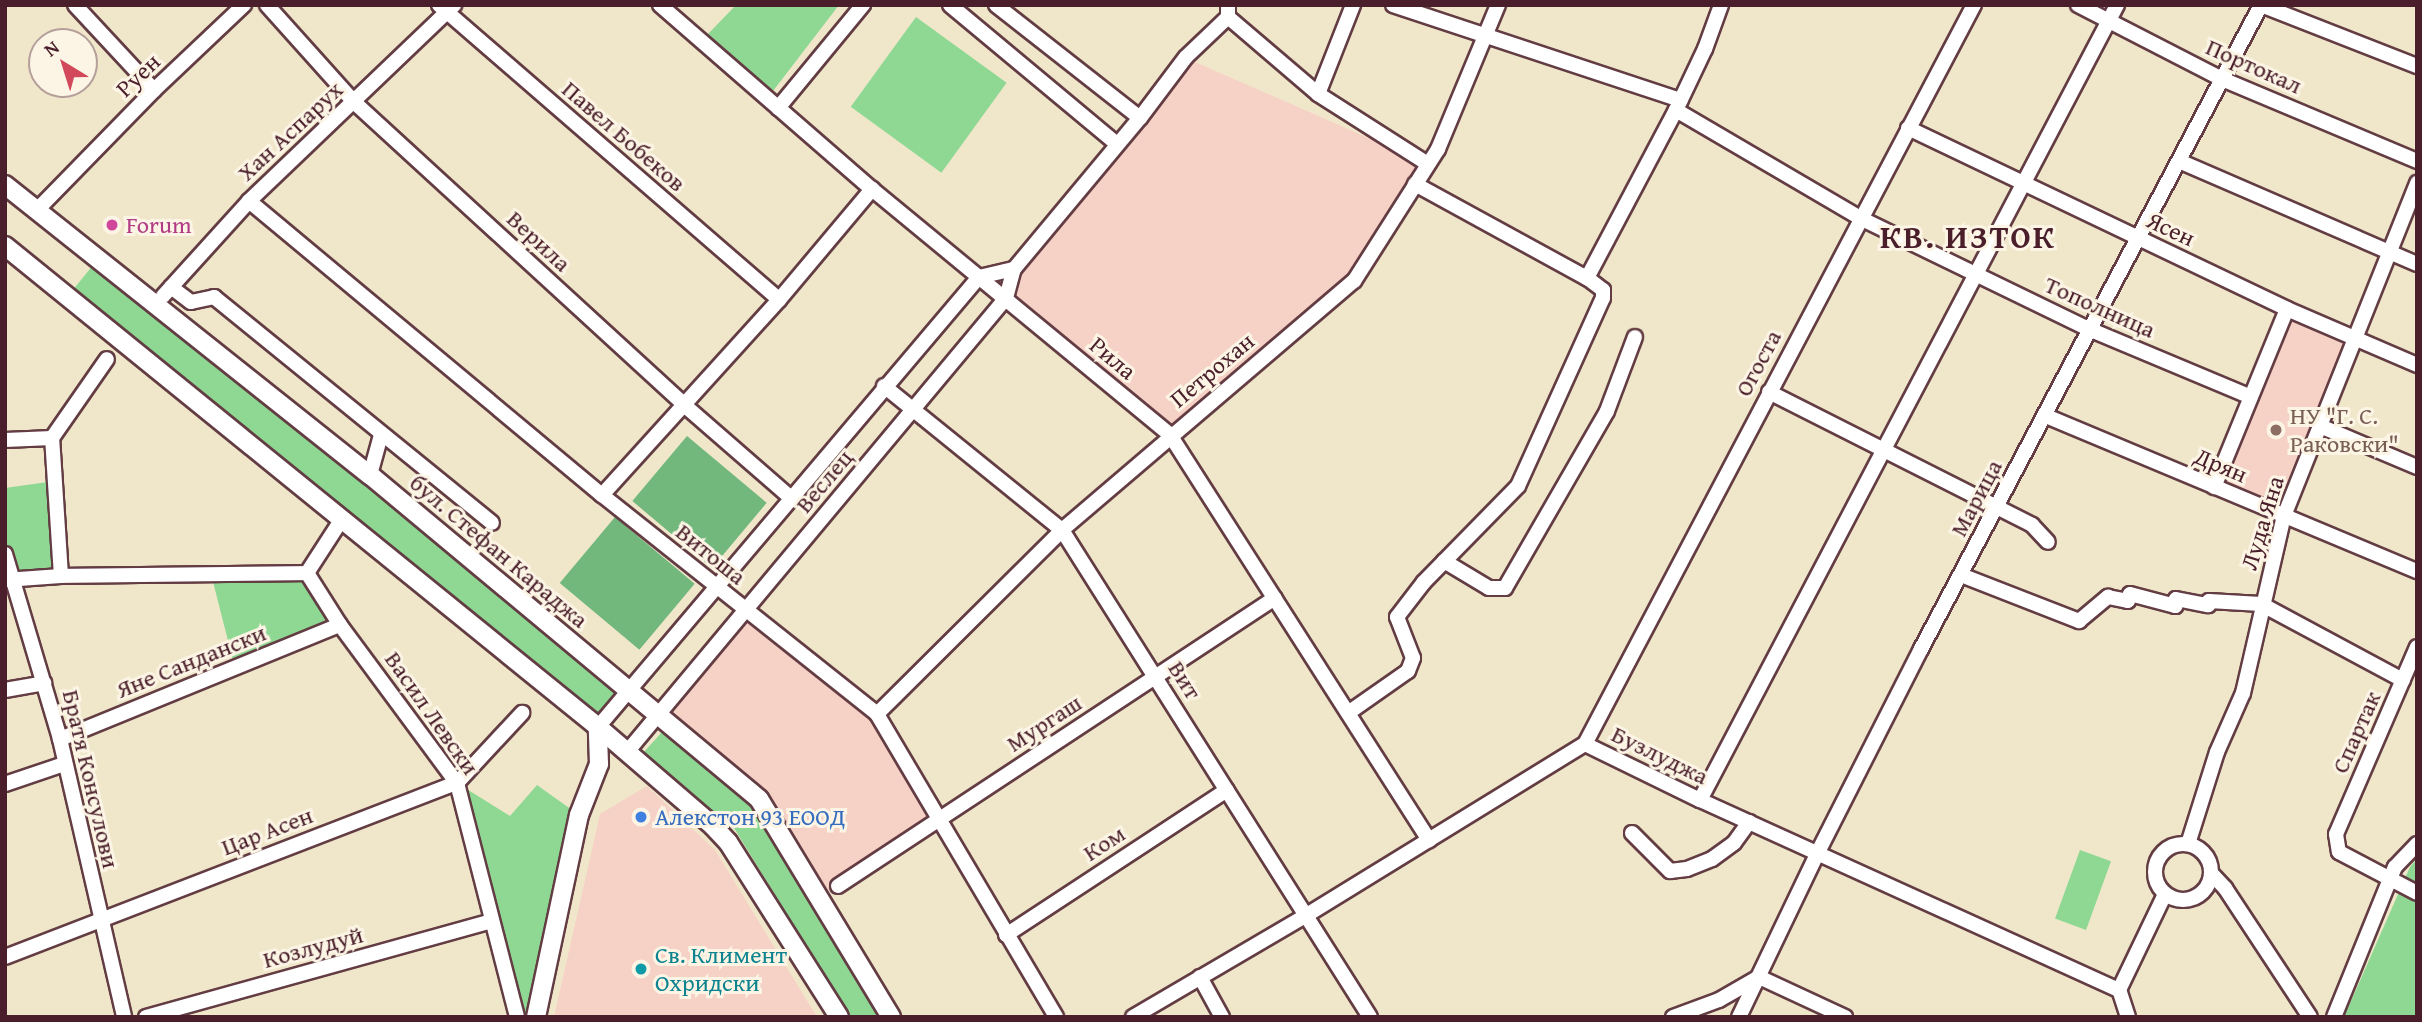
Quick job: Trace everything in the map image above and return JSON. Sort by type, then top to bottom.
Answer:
[{"type":"street","points":[[75,5],[154,90]]},
{"type":"street","name":"Руен","points":[[36,211],[154,90],[244,5]]},
{"type":"street","name":"Верила","points":[[267,5],[354,102],[683,404],[791,498]]},
{"type":"street","name":"Рила","points":[[660,5],[872,189],[1170,435],[1429,841]]},
{"type":"street","points":[[778,108],[863,5]]},
{"type":"street","points":[[950,5],[1118,144]]},
{"type":"street","points":[[996,5],[1140,118]]},
{"type":"street","points":[[1318,94],[1353,5]]},
{"type":"street","name":"Тополница","points":[[1393,5],[1679,105],[1860,218],[2091,330],[2251,397]]},
{"type":"street","name":"Петрохан","points":[[877,714],[1062,530],[1170,435],[1354,281],[1438,149],[1498,5]]},
{"type":"street","points":[[1587,278],[1679,105],[1705,49],[1720,5]]},
{"type":"street","name":"Огоста","points":[[1585,744],[1974,5]]},
{"type":"street","name":"Портокал","points":[[2078,5],[2222,79],[2417,161]]},
{"type":"street","points":[[1700,800],[2117,5]]},
{"type":"street","points":[[2261,5],[2417,66]]},
{"type":"street","name":"Марица","points":[[1739,1017],[1818,852],[2261,5]]},
{"type":"street","name":"Хан Аспарух","points":[[381,435],[214,297],[191,302],[167,291],[249,201],[354,102],[446,8]]},
{"type":"street","name":"Павел Бобеков","points":[[446,8],[779,300]]},
{"type":"street","points":[[1228,11],[1318,94],[1428,164]]},
{"type":"street","name":"Веслец","points":[[627,752],[1006,298],[1014,269],[1140,118],[1186,57],[1228,11]]},
{"type":"street","name":"Ясен","points":[[1908,128],[2023,186],[2287,309],[2417,365]]},
{"type":"street","points":[[2179,161],[2417,264]]},
{"type":"street","name":"Луда Яна","points":[[2188,844],[2217,752],[2243,693],[2284,516],[2417,183]]},
{"type":"street","points":[[1348,713],[1408,671],[1413,658],[1397,617],[1444,561],[1518,486],[1603,298],[1603,290],[1587,278],[1415,184]]},
{"type":"street","points":[[602,495],[779,300],[872,189]]},
{"type":"street","name":"бул. Стефан Караджа","points":[[8,192],[36,211],[370,475],[759,799],[891,1017]]},
{"type":"street","name":"Витоша","points":[[249,201],[602,495],[877,714],[1056,1017]]},
{"type":"street","points":[[5,246],[598,727],[728,842],[839,1017]]},
{"type":"street","points":[[979,277],[1014,269]]},
{"type":"street","name":"Веслец","points":[[598,727],[718,589],[884,386],[979,277]]},
{"type":"street","points":[[2214,487],[2287,309]]},
{"type":"street","points":[[1444,561],[1489,588],[1505,588],[1607,411],[1635,337]]},
{"type":"street","points":[[61,576],[52,438],[107,359]]},
{"type":"street","name":"Вит","points":[[884,386],[1062,530],[1370,1017]]},
{"type":"street","points":[[1769,392],[1996,510],[2032,525],[2048,542]]},
{"type":"street","name":"Дрян","points":[[2046,415],[2417,571]]},
{"type":"street","points":[[2320,426],[2417,467]]},
{"type":"street","points":[[370,475],[381,435],[492,523]]},
{"type":"street","points":[[5,440],[52,438]]},
{"type":"street","points":[[9,580],[61,576],[307,573],[342,519]]},
{"type":"street","name":"Братя Консулови","points":[[5,554],[9,580],[60,739],[124,1017]]},
{"type":"street","name":"Васил Левски","points":[[307,573],[340,625],[457,783],[517,1017]]},
{"type":"street","points":[[1961,575],[2079,621],[2108,597],[2128,601],[2130,594],[2175,606],[2176,599],[2208,605],[2209,601],[2262,604],[2403,680]]},
{"type":"street","name":"Мургаш","points":[[838,886],[1275,598]]},
{"type":"street","name":"Яне Сандански","points":[[60,739],[340,625]]},
{"type":"street","name":"Спартак","points":[[2390,881],[2339,852],[2336,834],[2417,647]]},
{"type":"street","points":[[5,690],[44,683]]},
{"type":"street","name":"Цар Асен","points":[[5,957],[457,783],[522,713]]},
{"type":"street","points":[[536,1017],[579,815],[599,764],[598,727]]},
{"type":"street","name":"Бузлуджа","points":[[1133,1017],[1305,916],[1585,744],[1700,800],[2119,990]]},
{"type":"street","points":[[599,764],[627,752]]},
{"type":"street","points":[[5,784],[64,764]]},
{"type":"street","name":"Ком","points":[[1006,935],[1227,790]]},
{"type":"street","points":[[1632,833],[1670,871],[1687,869],[1712,859],[1734,843],[1749,822]]},
{"type":"street","points":[[2211,873],[2208,886],[2200,895],[2188,900],[2176,900],[2165,894],[2156,882],[2155,867],[2161,854],[2173,845],[2188,844],[2205,855],[2211,873],[2225,888],[2310,1017]]},
{"type":"street","points":[[2334,1017],[2395,867],[2417,844]]},
{"type":"street","points":[[2390,881],[2417,893]]},
{"type":"street","points":[[2128,1017],[2119,990],[2165,894]]},
{"type":"street","name":"Козлудуй","points":[[146,1017],[492,922]]},
{"type":"street","points":[[1200,977],[1222,1017]]},
{"type":"street","points":[[1673,1017],[1719,1000],[1759,977],[1845,1017]]},
{"type":"shaded area","points":[[1186,58],[1428,164],[1354,281],[1170,435],[1006,298],[1081,180]]},
{"type":"shaded area","name":"НУ \"Г. С. Раковски\"","points":[[2286,319],[2346,342],[2283,506],[2223,483]]},
{"type":"shaded area","points":[[746,611],[877,714],[937,819],[820,898],[759,799],[657,717]]},
{"type":"shaded area","points":[[647,786],[715,850],[817,1017],[554,1017],[600,814]]},
{"type":"green space","points":[[736,5],[839,5],[773,91],[708,34]]},
{"type":"green space","points":[[916,17],[1007,83],[941,173],[851,107]]},
{"type":"green space","points":[[98,259],[630,689],[599,728],[67,297]]},
{"type":"green space","points":[[687,436],[767,503],[712,568],[632,501]]},
{"type":"green space","points":[[55,481],[61,576],[13,579],[5,554],[5,488]]},
{"type":"green space","points":[[615,517],[695,584],[639,650],[560,583]]},
{"type":"green space","points":[[307,573],[340,625],[235,668],[211,574]]},
{"type":"green space","points":[[663,731],[756,809],[884,1017],[850,1017],[734,828],[642,754]]},
{"type":"green space","points":[[457,783],[510,816],[537,785],[579,815],[536,1017],[517,1017]]},
{"type":"green space","points":[[2080,850],[2111,861],[2086,930],[2055,919]]},
{"type":"green space","points":[[2417,859],[2417,1017],[2344,1017],[2410,867]]},
{"type":"place","name":"Forum","points":[[112,225]]},
{"type":"place","name":"НУ \"Г. С. Раковски\"","points":[[2276,430]]},
{"type":"place","name":"Алекстон 93 ЕООД","points":[[641,817]]},
{"type":"place","name":"Св. Климент Охридски","points":[[641,969]]},
{"type":"district","name":"КВ. ИЗТОК","points":[[1968,237]]}]
